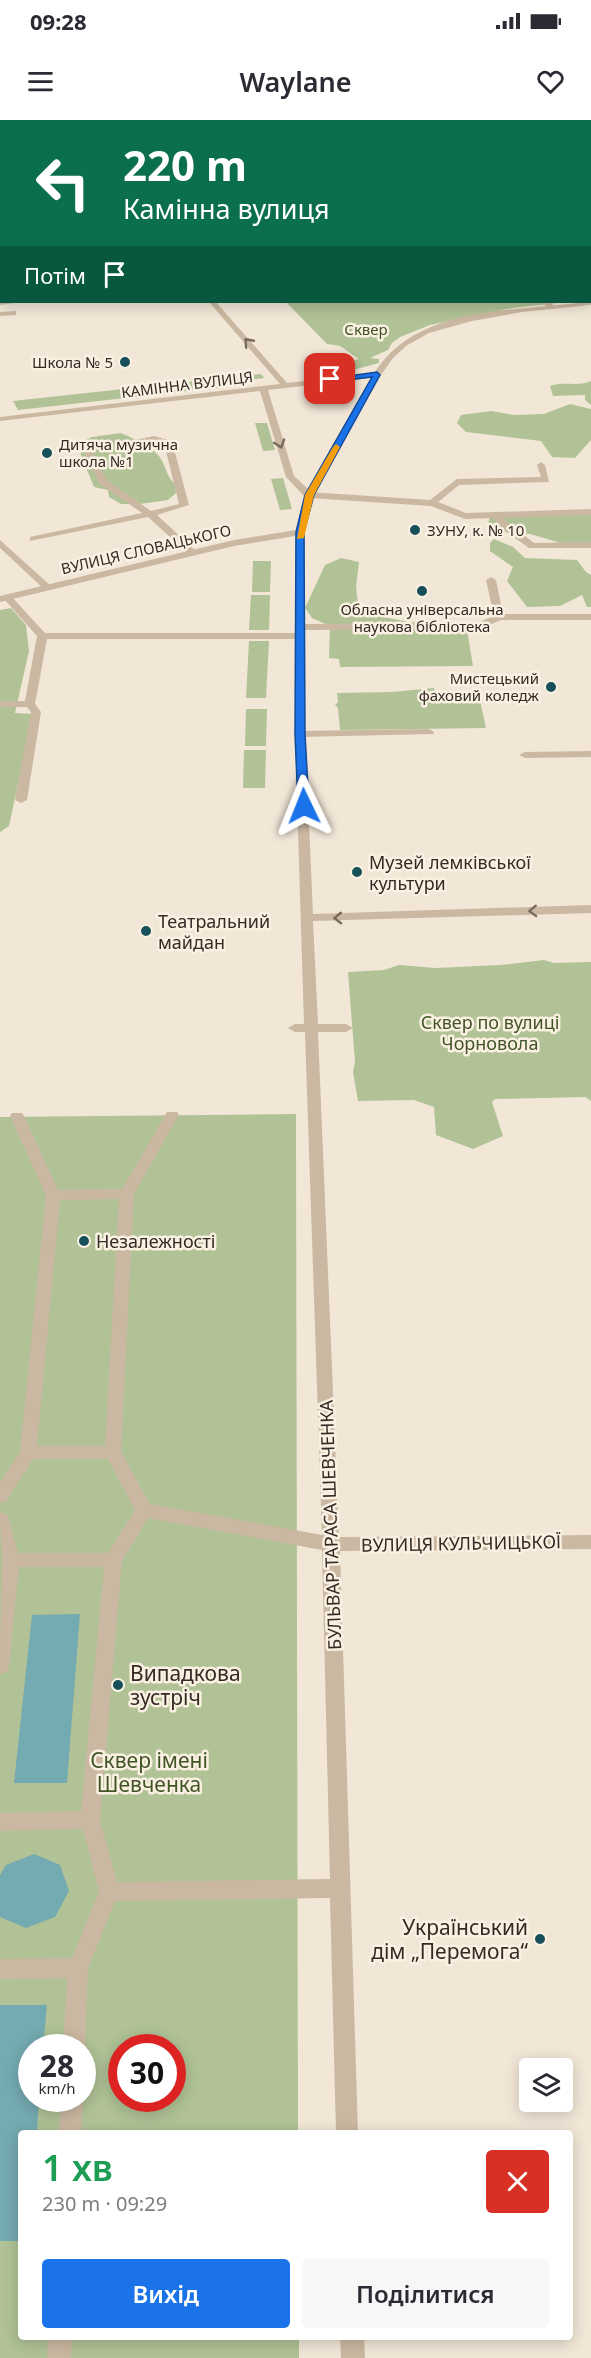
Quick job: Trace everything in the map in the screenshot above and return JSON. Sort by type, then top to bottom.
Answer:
[{"type":"street","points":[[213,303],[284,384]]},
{"type":"street","points":[[429,732],[300,734],[300,532],[309,495],[377,375],[390,356],[407,341],[441,327],[548,304],[590,304]]},
{"type":"street","points":[[0,315],[13,313]]},
{"type":"street","name":"КАМІННА ВУЛИЦЯ","points":[[1,418],[377,375]]},
{"type":"street","points":[[263,388],[290,477],[309,495],[432,503],[465,516],[591,512]]},
{"type":"street","points":[[33,539],[184,505],[168,441],[154,439],[129,442]]},
{"type":"street","points":[[98,446],[86,448],[104,482],[150,514],[193,553]]},
{"type":"street","points":[[432,503],[458,482],[546,480],[541,465]]},
{"type":"street","points":[[495,515],[504,526],[532,546],[591,545]]},
{"type":"street","name":"ВУЛИЦЯ СЛОВАЦЬКОГО","points":[[4,598],[234,543],[300,532]]},
{"type":"street","points":[[0,543],[48,588]]},
{"type":"street","points":[[491,580],[500,617]]},
{"type":"street","points":[[4,598],[42,636],[300,632],[479,626],[500,617],[591,617]]},
{"type":"street","points":[[21,800],[36,712],[30,704],[42,636]]},
{"type":"street","points":[[0,704],[30,704]]},
{"type":"street","name":"БУЛЬВАР ТАРАСА ШЕВЧЕНКА","points":[[300,734],[331,1544],[347,2130]]},
{"type":"street","points":[[525,755],[591,754]]},
{"type":"street","points":[[306,918],[591,909]]},
{"type":"street","points":[[295,1028],[346,1028]]},
{"type":"street","points":[[75,2034],[78,1968],[109,1892],[90,1820],[113,1560],[144,1510],[112,1452],[127,1194],[172,1115]]},
{"type":"street","points":[[0,1496],[28,1453],[53,1195],[17,1116]]},
{"type":"street","points":[[53,1195],[127,1194]]},
{"type":"street","points":[[28,1453],[112,1452]]},
{"type":"street","name":"ВУЛИЦЯ КУЛЬЧИЦЬКОЇ","points":[[144,1510],[331,1544],[591,1542]]},
{"type":"street","points":[[0,1519],[11,1560],[0,1666]]},
{"type":"street","points":[[11,1560],[113,1560]]},
{"type":"street","points":[[0,1822],[90,1820]]},
{"type":"street","points":[[109,1892],[340,1888]]},
{"type":"street","points":[[0,1969],[78,1968]]},
{"type":"street","points":[[70,2130],[71,2112]]},
{"type":"street","points":[[59,2358],[60,2340]]},
{"type":"street","points":[[352,2340],[353,2358]]},
{"type":"green space","name":"Сквер","points":[[287,303],[557,303],[513,308],[430,325],[400,337],[392,343],[388,350],[370,358],[379,359],[379,363],[334,375],[304,377],[318,369],[359,359],[340,346],[327,344]]},
{"type":"green space","points":[[261,374],[264,378],[221,383],[224,387],[18,410],[13,401]]},
{"type":"green space","points":[[591,381],[591,405],[585,400],[585,395],[553,396],[550,386],[581,384]]},
{"type":"green space","points":[[570,404],[591,409],[591,440],[575,458],[552,457],[541,441],[466,432],[457,423],[461,415],[491,411],[514,415],[544,414]]},
{"type":"green space","points":[[255,423],[267,423],[275,450],[263,451]]},
{"type":"green space","points":[[121,433],[149,447],[161,459],[175,484],[176,493],[168,500],[121,504],[109,497],[108,490],[94,487],[81,455],[80,443],[92,437]]},
{"type":"green space","points":[[283,478],[292,509],[280,510],[271,479]]},
{"type":"green space","points":[[591,515],[591,543],[571,546],[530,534],[492,531],[488,524],[490,516]]},
{"type":"green space","points":[[494,539],[513,547],[525,558],[577,560],[591,575],[591,607],[587,607],[582,595],[560,606],[527,607],[507,581],[513,567],[490,551],[490,543]]},
{"type":"green space","points":[[341,558],[359,562],[356,587],[358,603],[373,615],[409,622],[445,625],[447,630],[467,630],[473,666],[340,667],[339,659],[329,658],[330,626],[312,618],[305,608],[325,565]]},
{"type":"green space","points":[[253,561],[271,561],[270,592],[252,592]]},
{"type":"green space","points":[[251,595],[270,595],[269,630],[249,630]]},
{"type":"green space","points":[[11,608],[26,625],[29,651],[15,713],[33,714],[9,826],[0,832],[0,610]]},
{"type":"green space","points":[[249,641],[269,641],[266,698],[246,698]]},
{"type":"green space","points":[[434,688],[435,692],[478,691],[486,728],[340,730],[338,708],[335,705],[338,702],[337,693],[392,692]]},
{"type":"green space","points":[[246,709],[267,709],[266,746],[245,746]]},
{"type":"green space","points":[[244,750],[266,750],[265,788],[243,788]]},
{"type":"green space","name":"Сквер по вулиці Чорновола","points":[[544,960],[554,963],[591,962],[591,1101],[586,1097],[495,1099],[492,1102],[503,1136],[473,1149],[436,1135],[434,1107],[414,1100],[358,1101],[353,1072],[355,1062],[348,972],[384,970],[399,965],[435,968],[501,965]]},
{"type":"green space","name":"Сквер імені Шевченка","points":[[296,1114],[298,2130],[18,2130],[18,2340],[299,2340],[299,2358],[0,2358],[0,1117]]},
{"type":"water","points":[[80,1614],[67,1783],[14,1783],[32,1615]]},
{"type":"water","points":[[34,1854],[60,1865],[69,1891],[55,1917],[26,1928],[0,1917],[0,1875],[6,1865]]},
{"type":"water","points":[[0,2005],[47,2005],[44,2034],[18,2034],[18,2112],[38,2112],[37,2130],[18,2130],[18,2241],[0,2241]]},
{"type":"slow traffic","points":[[300,538],[309,495],[336,447]]},
{"type":"place","name":"Школа № 5","points":[[125,362]]},
{"type":"place","name":"Дитяча музична школа №1","points":[[47,453]]},
{"type":"place","name":"ЗУНУ, к. № 10","points":[[415,530]]},
{"type":"place","name":"Обласна універсальна наукова бібліотека","points":[[422,591]]},
{"type":"place","name":"Мистецький фаховий коледж","points":[[551,687]]},
{"type":"place","name":"Музей лемківської культури","points":[[357,872]]},
{"type":"place","name":"Театральний майдан","points":[[146,931]]},
{"type":"place","name":"Незалежності","points":[[84,1241]]},
{"type":"place","name":"Випадкова зустріч","points":[[118,1685]]},
{"type":"place","name":"Український дім „Перемога“","points":[[540,1939]]},
{"type":"route","points":[[304,806],[300,734],[300,532],[309,495],[377,375],[330,379]]}]
